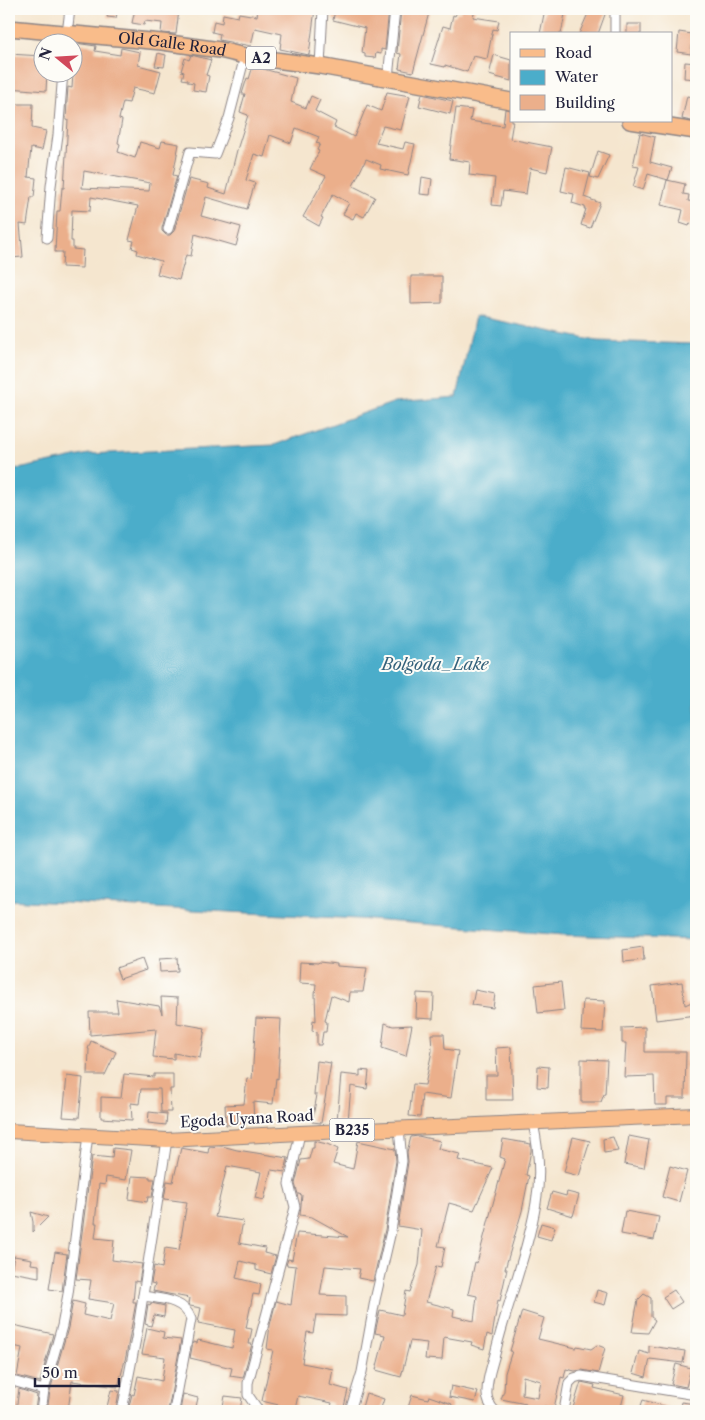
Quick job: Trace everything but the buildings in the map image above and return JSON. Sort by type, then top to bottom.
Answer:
[{"type":"highway","name":"Old Galle Road","points":[[9,28],[32,32]]},
{"type":"highway","name":"Old Galle Road","points":[[82,39],[172,43],[220,50],[245,56],[320,66],[510,101]]},
{"type":"highway","points":[[637,122],[696,131]]},
{"type":"main road","name":"Egoda Uyana Road","points":[[9,1131],[167,1140],[696,1115]]},
{"type":"street","points":[[68,32],[70,9]]},
{"type":"street","points":[[320,66],[323,9]]},
{"type":"street","points":[[388,78],[396,9]]},
{"type":"street","points":[[615,9],[615,32]]},
{"type":"street","points":[[168,229],[190,152],[215,154],[229,118],[245,56]]},
{"type":"street","points":[[47,238],[62,82]]},
{"type":"street","points":[[495,1411],[487,1397],[488,1381],[531,1227],[536,1202],[539,1164],[538,1143],[533,1123]]},
{"type":"street","points":[[350,1411],[362,1372],[375,1300],[391,1231],[402,1161],[399,1128]]},
{"type":"street","points":[[259,1411],[248,1395],[248,1383],[295,1207],[289,1184],[300,1133]]},
{"type":"street","points":[[41,1411],[44,1390],[62,1326],[68,1294],[88,1135]]},
{"type":"street","points":[[122,1411],[143,1296],[167,1140]]},
{"type":"street","points":[[143,1296],[170,1300],[179,1304],[188,1310],[191,1319],[174,1411]]},
{"type":"street","points":[[564,1411],[569,1383],[574,1378],[581,1376],[696,1395]]},
{"type":"street","points":[[9,1380],[44,1390]]},
{"type":"water","name":"Bolgoda_Lake","points":[[475,316],[597,341],[696,344],[696,940],[564,935],[358,919],[9,900],[9,471],[89,454],[274,445],[395,402],[457,397]]}]
